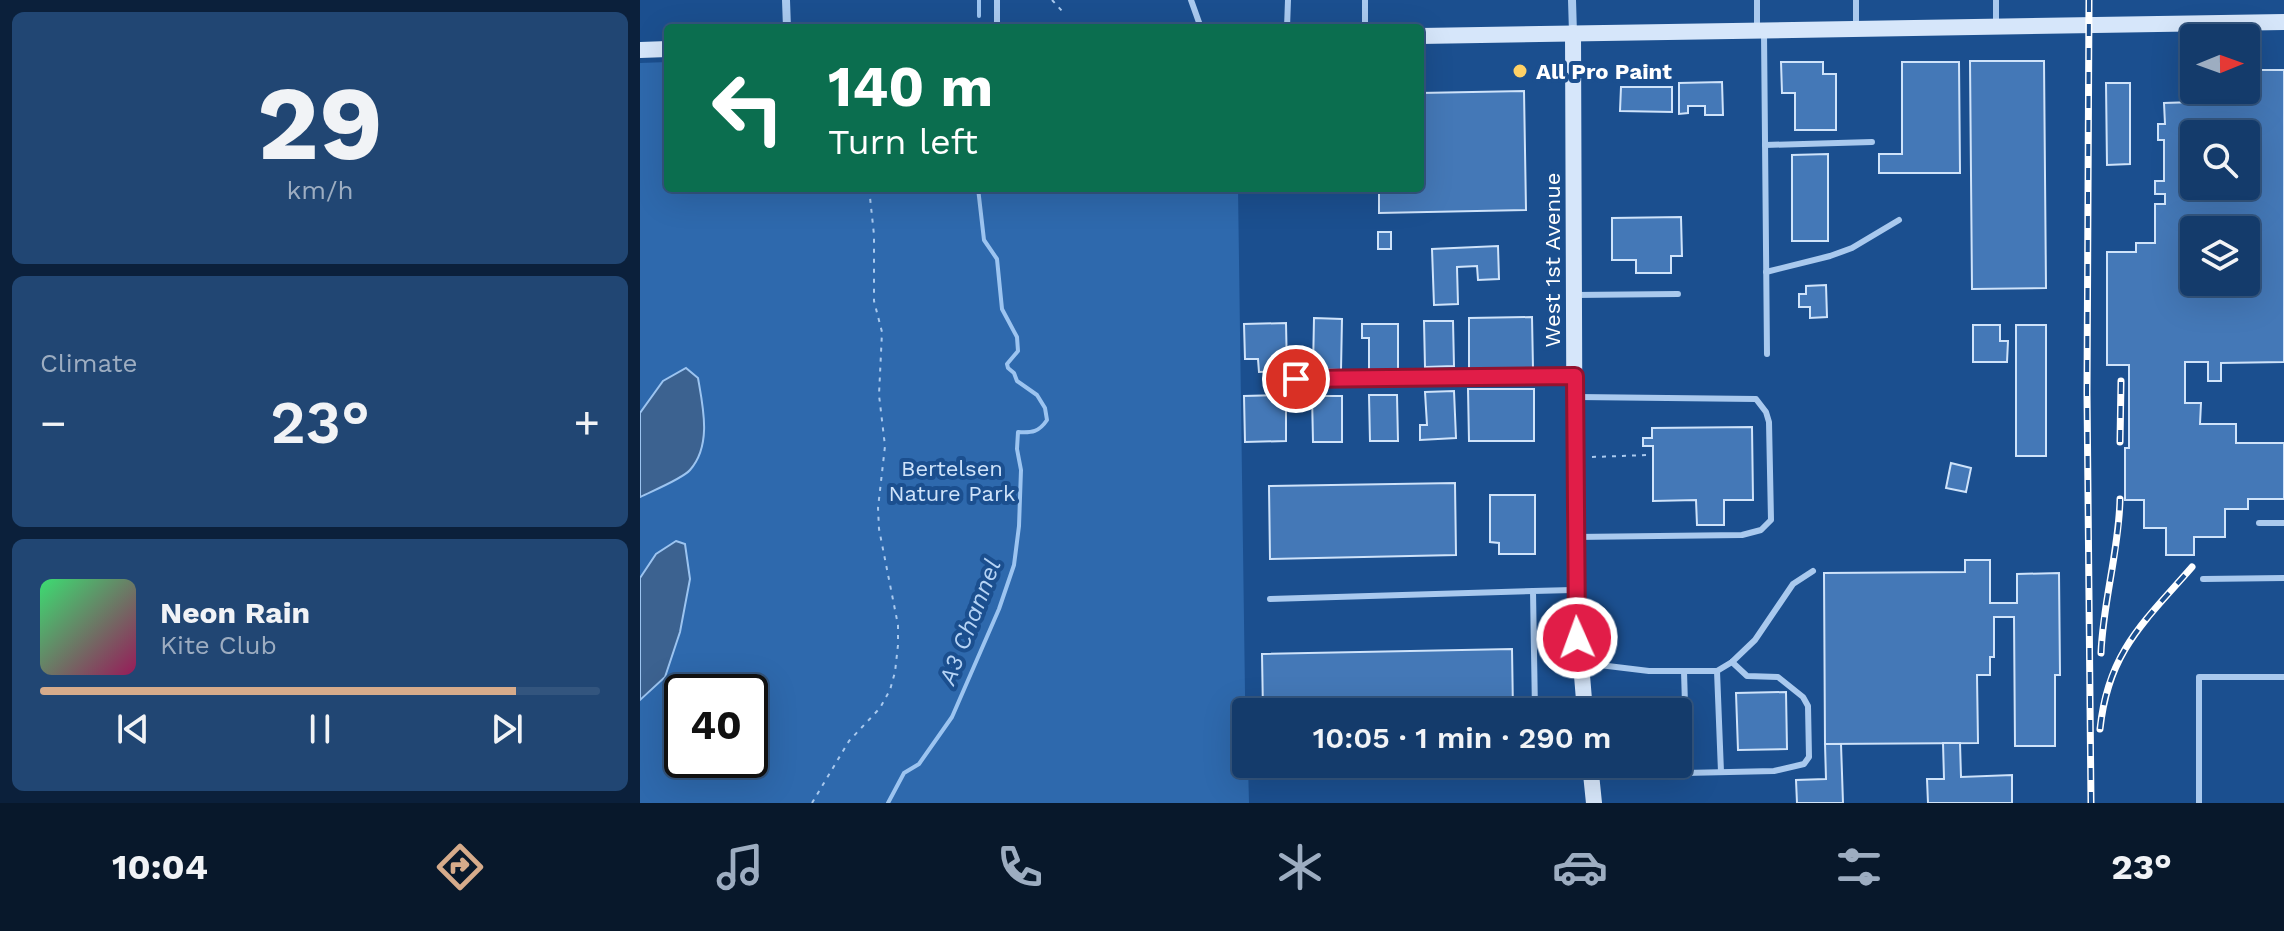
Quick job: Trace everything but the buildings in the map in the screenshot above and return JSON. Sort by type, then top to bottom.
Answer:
[{"type":"street","points":[[786,0],[787,24]]},
{"type":"street","name":"West 1st Avenue","points":[[1572,0],[1575,590],[1584,698]]},
{"type":"street","points":[[1424,36],[2284,22]]},
{"type":"street","points":[[640,50],[664,49]]},
{"type":"street","points":[[1591,778],[1594,803]]},
{"type":"lane","points":[[997,0],[997,24]]},
{"type":"lane","points":[[1191,0],[1200,24]]},
{"type":"lane","points":[[1287,24],[1288,0]]},
{"type":"lane","points":[[1365,0],[1365,24]]},
{"type":"lane","points":[[1757,0],[1765,145],[1767,354]]},
{"type":"lane","points":[[1856,0],[1856,29]]},
{"type":"lane","points":[[1996,0],[1996,27]]},
{"type":"lane","points":[[1765,145],[1872,142]]},
{"type":"lane","points":[[1766,272],[1852,248],[1899,220]]},
{"type":"lane","points":[[1574,295],[1678,294]]},
{"type":"lane","points":[[1265,379],[1575,376]]},
{"type":"lane","points":[[1574,397],[1756,399],[1769,422],[1771,520],[1761,530],[1742,535],[1575,537]]},
{"type":"lane","points":[[2259,523],[2284,523]]},
{"type":"lane","points":[[1580,663],[1649,671],[1717,671],[1732,662],[1755,640],[1793,584],[1813,571]]},
{"type":"lane","points":[[2203,579],[2284,578]]},
{"type":"lane","points":[[1270,599],[1575,590]]},
{"type":"lane","points":[[1533,591],[1535,698]]},
{"type":"lane","points":[[1692,772],[1774,771],[1804,764],[1809,757],[1808,706],[1803,697],[1778,677],[1747,676],[1732,662]]},
{"type":"lane","points":[[1684,671],[1685,698]]},
{"type":"lane","points":[[1717,671],[1721,772]]},
{"type":"lane","points":[[2199,803],[2199,677],[2284,677]]},
{"type":"path","points":[[1052,0],[1063,12]]},
{"type":"path","points":[[812,803],[849,741],[885,699],[895,672],[898,645],[898,625],[879,529],[878,508],[885,446],[879,395],[882,332],[874,301],[874,235],[869,192]]},
{"type":"path","points":[[1592,457],[1648,455]]},
{"type":"green space","name":"Bertelsen Nature Park","points":[[664,62],[664,192],[1238,192],[1245,698],[1232,698],[1232,778],[1248,778],[1249,803],[640,803],[640,63]]},
{"type":"shaded area","points":[[686,368],[698,378],[704,426],[701,449],[690,470],[640,497],[640,413],[663,381]]},
{"type":"shaded area","points":[[676,541],[685,544],[690,579],[680,632],[666,674],[640,700],[640,578],[656,554]]},
{"type":"waterway","name":"A3 Channel","points":[[979,0],[979,16]]},
{"type":"waterway","name":"A3 Channel","points":[[888,803],[904,773],[919,764],[952,717],[999,609],[1014,565],[1019,526],[1021,470],[1018,432],[1035,431],[1047,420],[1045,408],[1037,395],[1017,381],[1008,368],[1007,364],[1018,351],[1017,337],[1002,309],[997,259],[984,240],[978,192]]},
{"type":"railway","points":[[2089,0],[2087,393],[2091,803]]},
{"type":"railway","points":[[2120,442],[2121,381]]},
{"type":"railway","points":[[2101,653],[2120,499]]},
{"type":"railway","points":[[2100,729],[2104,702],[2120,658],[2144,622],[2192,567]]},
{"type":"place","name":"All Pro Paint","points":[[1520,71]]},
{"type":"route","points":[[1296,379],[1575,376],[1577,638]]}]
